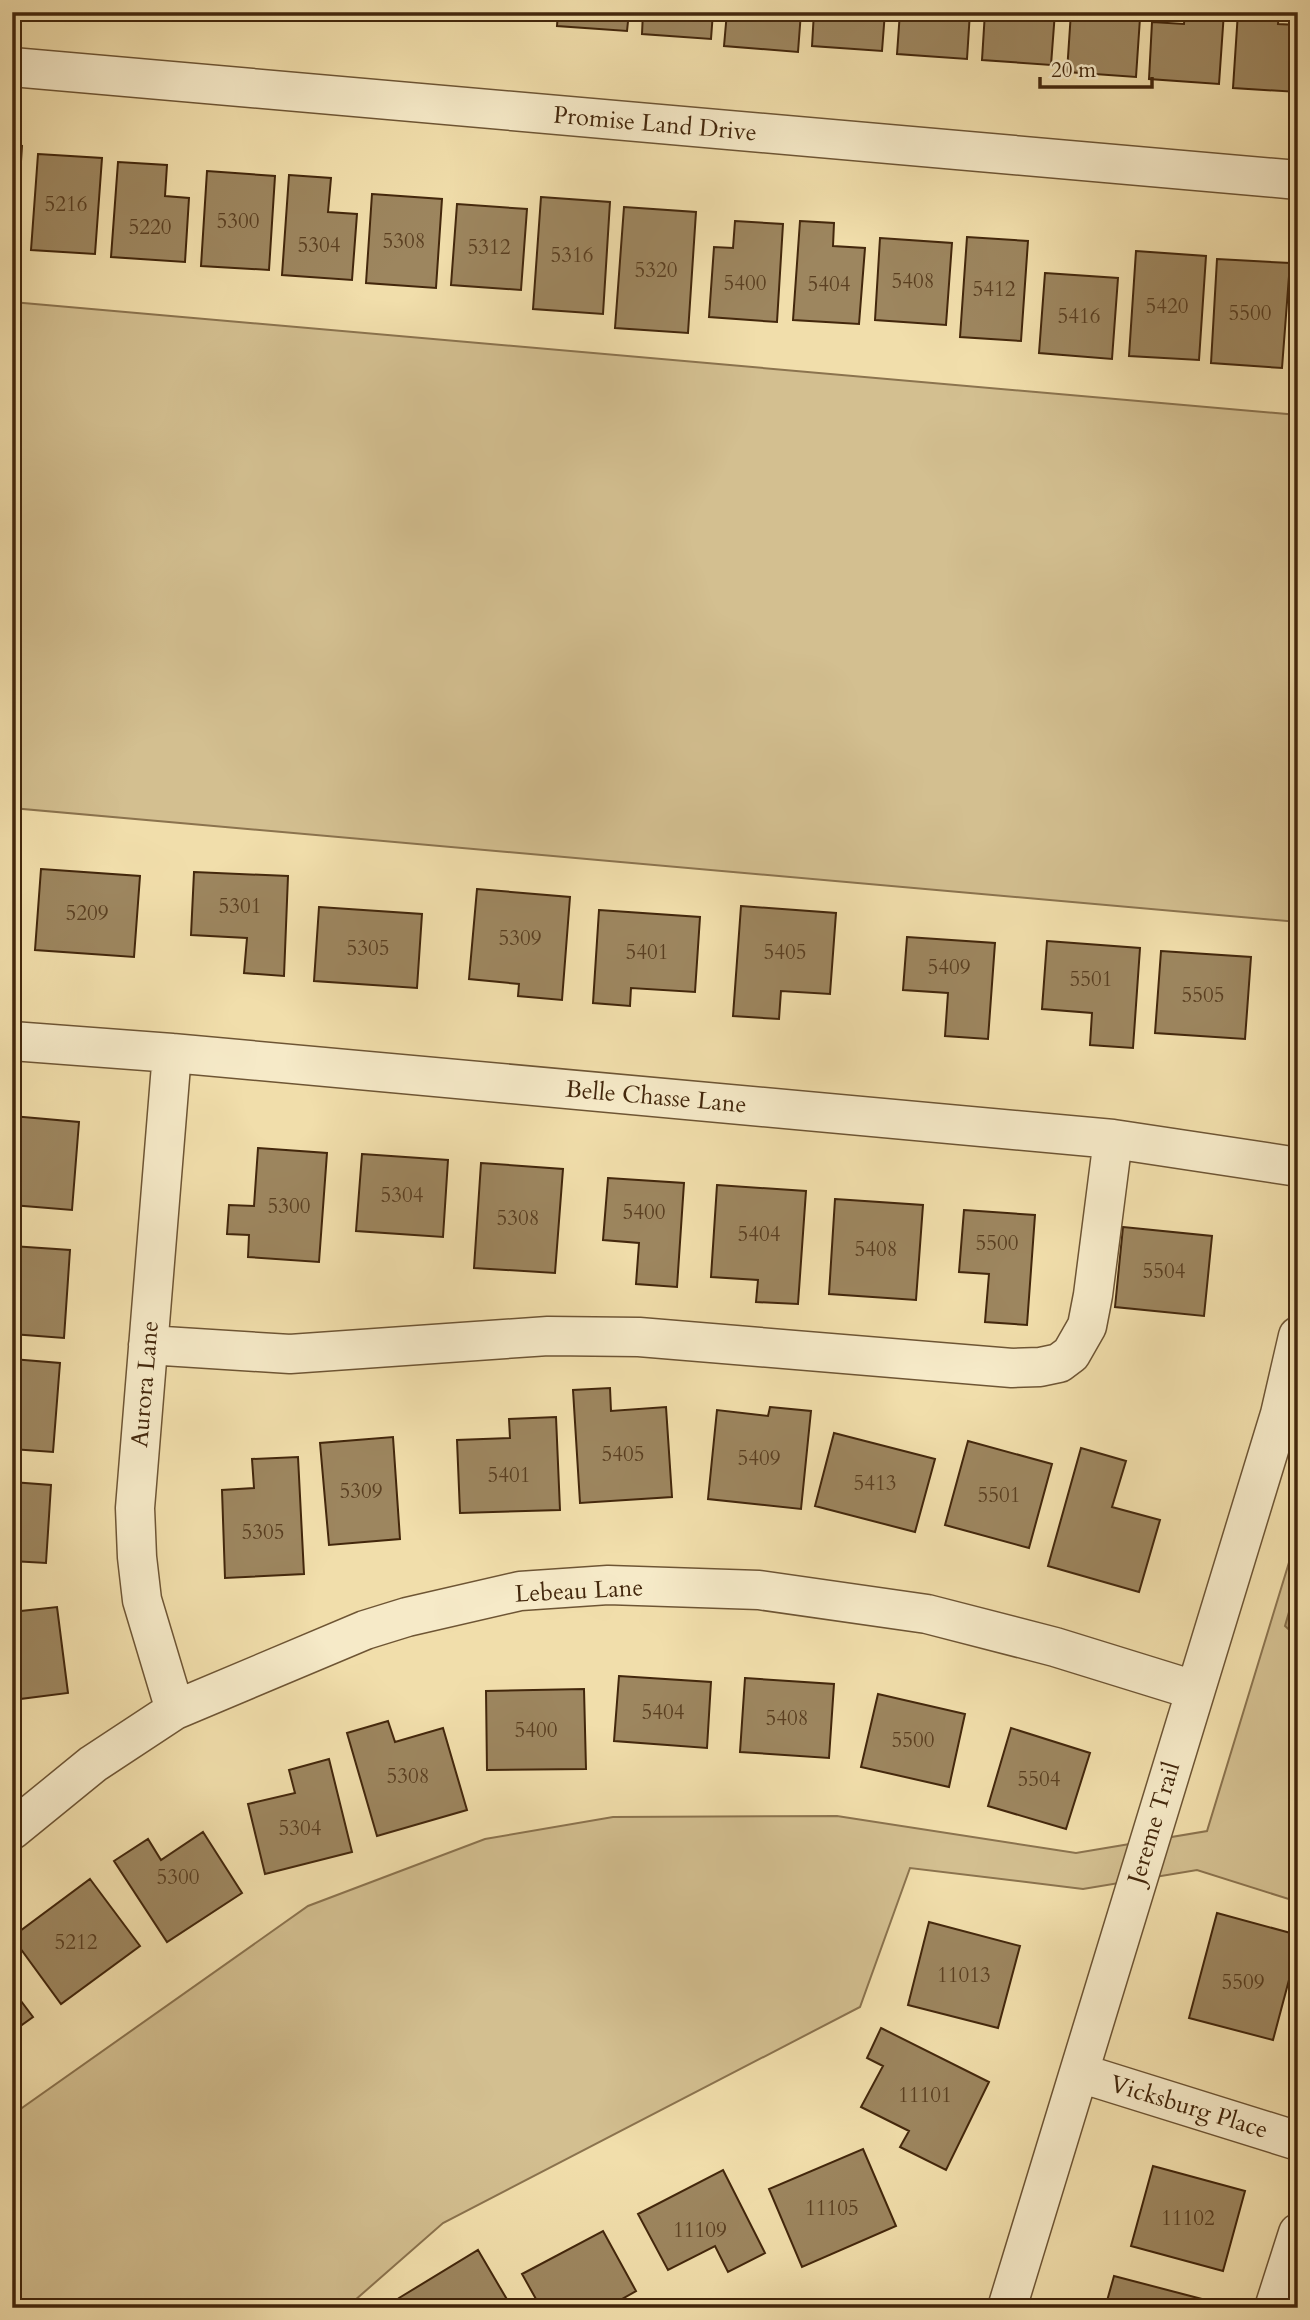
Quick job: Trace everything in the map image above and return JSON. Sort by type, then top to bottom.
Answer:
[{"type":"street","name":"Promise Land Drive","points":[[12,67],[1298,180]]},
{"type":"street","name":"Belle Chasse Lane","points":[[12,1041],[172,1053],[1113,1139],[1298,1167]]},
{"type":"street","name":"Aurora Lane","points":[[172,1053],[135,1508],[136,1557],[142,1600],[175,1710]]},
{"type":"street","points":[[148,1345],[290,1354],[548,1336],[639,1337],[1012,1368],[1059,1363],[1070,1354],[1087,1326],[1113,1139]]},
{"type":"street","name":"Jereme Trail","points":[[1007,2308],[1280,1414],[1298,1336]]},
{"type":"street","name":"Lebeau Lane","points":[[12,1830],[93,1764],[175,1710],[365,1630],[407,1617],[520,1591],[608,1585],[759,1590],[927,1614],[1055,1647],[1194,1690]]},
{"type":"street","name":"Vicksburg Place","points":[[1080,2073],[1298,2141]]},
{"type":"street","points":[[1274,2308],[1298,2233]]},
{"type":"shaded area","points":[[12,302],[1298,415],[1298,922],[12,808]]},
{"type":"shaded area","points":[[1298,1533],[1298,1902],[1197,1870],[1083,1889],[910,1868],[860,2007],[443,2223],[346,2308],[12,2308],[12,2115],[308,1906],[485,1839],[613,1817],[837,1816],[1076,1853],[1207,1831]]},
{"type":"shaded area","points":[[1298,1581],[1298,1638],[1285,1626]]},
{"type":"building","points":[[476,12],[544,12],[544,20],[476,15]]},
{"type":"building","points":[[558,12],[629,12],[627,31],[557,26]]},
{"type":"building","points":[[643,12],[713,12],[711,39],[642,34]]},
{"type":"building","points":[[727,12],[801,12],[798,52],[724,46]]},
{"type":"building","points":[[814,12],[885,12],[882,51],[812,46]]},
{"type":"building","points":[[900,12],[970,12],[967,59],[897,54]]},
{"type":"building","points":[[985,12],[1055,12],[1051,65],[982,60]]},
{"type":"building","points":[[1071,12],[1109,12],[1109,16],[1140,18],[1136,77],[1067,72]]},
{"type":"building","points":[[1185,12],[1224,12],[1219,84],[1149,79],[1152,22],[1184,24]]},
{"type":"building","points":[[1238,12],[1279,12],[1278,24],[1298,25],[1298,92],[1233,88]]},
{"type":"building","points":[[12,145],[22,146],[15,253],[12,252]]},
{"type":"building","points":[[38,154],[102,158],[95,254],[31,250]]},
{"type":"building","points":[[118,162],[167,165],[165,196],[189,198],[185,262],[111,257]]},
{"type":"building","points":[[207,171],[275,176],[269,270],[201,266]]},
{"type":"building","points":[[289,175],[331,178],[328,212],[357,214],[352,280],[282,275]]},
{"type":"building","points":[[372,194],[442,199],[436,288],[366,283]]},
{"type":"building","points":[[541,197],[610,202],[603,314],[533,309]]},
{"type":"building","points":[[457,204],[527,209],[521,290],[451,285]]},
{"type":"building","points":[[624,207],[696,212],[688,333],[615,328]]},
{"type":"building","points":[[735,221],[783,224],[777,322],[709,317],[714,247],[733,248]]},
{"type":"building","points":[[800,221],[834,223],[833,246],[865,248],[859,324],[793,320]]},
{"type":"building","points":[[967,237],[1028,241],[1021,341],[960,337]]},
{"type":"building","points":[[880,238],[952,243],[946,325],[875,320]]},
{"type":"building","points":[[1136,251],[1206,256],[1199,360],[1129,356]]},
{"type":"building","points":[[1217,259],[1290,263],[1282,368],[1211,363]]},
{"type":"building","points":[[1045,273],[1118,278],[1112,359],[1039,353]]},
{"type":"building","points":[[12,842],[19,843],[12,943]]},
{"type":"building","points":[[41,869],[140,876],[134,957],[35,950]]},
{"type":"building","points":[[194,872],[288,876],[284,976],[244,973],[247,938],[191,935]]},
{"type":"building","points":[[477,889],[570,897],[562,1000],[518,996],[519,984],[469,979]]},
{"type":"building","points":[[741,906],[836,913],[830,994],[781,991],[779,1019],[733,1016]]},
{"type":"building","points":[[319,907],[422,914],[417,988],[314,981]]},
{"type":"building","points":[[599,910],[700,917],[695,992],[631,988],[630,1006],[593,1003]]},
{"type":"building","points":[[907,937],[995,943],[988,1039],[945,1036],[948,993],[903,990]]},
{"type":"building","points":[[1047,941],[1140,948],[1133,1048],[1090,1045],[1092,1013],[1042,1009]]},
{"type":"building","points":[[1161,951],[1251,957],[1245,1039],[1155,1033]]},
{"type":"building","points":[[12,1116],[79,1122],[72,1210],[12,1205]]},
{"type":"building","points":[[258,1148],[327,1153],[319,1262],[248,1257],[249,1235],[227,1234],[229,1205],[254,1206]]},
{"type":"building","points":[[362,1154],[448,1160],[443,1237],[356,1231]]},
{"type":"building","points":[[481,1163],[563,1169],[555,1273],[474,1268]]},
{"type":"building","points":[[608,1178],[684,1183],[677,1287],[636,1284],[639,1243],[603,1240]]},
{"type":"building","points":[[717,1185],[806,1191],[798,1304],[756,1302],[758,1280],[711,1277]]},
{"type":"building","points":[[835,1199],[923,1205],[916,1300],[829,1294]]},
{"type":"building","points":[[964,1210],[1035,1215],[1027,1325],[985,1322],[989,1274],[959,1272]]},
{"type":"building","points":[[1123,1227],[1212,1236],[1204,1316],[1115,1307]]},
{"type":"building","points":[[12,1246],[70,1250],[64,1338],[12,1334]]},
{"type":"building","points":[[12,1359],[60,1363],[53,1452],[12,1449]]},
{"type":"building","points":[[610,1388],[611,1411],[666,1407],[672,1497],[580,1503],[573,1390]]},
{"type":"building","points":[[770,1407],[811,1411],[801,1509],[708,1499],[717,1410],[768,1416]]},
{"type":"building","points":[[556,1417],[560,1510],[460,1513],[457,1440],[510,1438],[509,1419]]},
{"type":"building","points":[[834,1433],[935,1459],[915,1532],[815,1506]]},
{"type":"building","points":[[393,1437],[400,1539],[329,1545],[320,1443]]},
{"type":"building","points":[[968,1441],[1052,1464],[1029,1548],[945,1525]]},
{"type":"building","points":[[1081,1448],[1126,1461],[1112,1507],[1160,1520],[1139,1592],[1048,1566]]},
{"type":"building","points":[[298,1457],[304,1574],[225,1578],[222,1490],[254,1488],[252,1459]]},
{"type":"building","points":[[12,1482],[51,1485],[46,1563],[12,1561]]},
{"type":"building","points":[[57,1607],[68,1693],[12,1700],[12,1612]]},
{"type":"building","points":[[619,1676],[711,1682],[707,1748],[614,1741]]},
{"type":"building","points":[[745,1678],[834,1684],[829,1758],[740,1752]]},
{"type":"building","points":[[584,1689],[586,1769],[487,1770],[486,1691]]},
{"type":"building","points":[[878,1694],[965,1714],[949,1787],[861,1767]]},
{"type":"building","points":[[388,1721],[395,1742],[443,1728],[467,1810],[377,1836],[347,1733]]},
{"type":"building","points":[[1011,1728],[1090,1753],[1066,1829],[988,1806]]},
{"type":"building","points":[[329,1759],[352,1852],[265,1874],[248,1804],[295,1793],[289,1770]]},
{"type":"building","points":[[203,1832],[242,1893],[167,1942],[114,1861],[148,1839],[161,1860]]},
{"type":"building","points":[[90,1879],[140,1946],[61,2004],[12,1937]]},
{"type":"building","points":[[1217,1913],[1298,1935],[1298,1946],[1273,2040],[1189,2018]]},
{"type":"building","points":[[929,1922],[1020,1946],[998,2028],[908,2005]]},
{"type":"building","points":[[12,1989],[33,2017],[12,2032]]},
{"type":"building","points":[[1298,2022],[1298,2053],[1291,2051]]},
{"type":"building","points":[[881,2028],[989,2082],[946,2170],[900,2147],[909,2131],[861,2107],[883,2066],[867,2058]]},
{"type":"building","points":[[863,2149],[896,2226],[802,2267],[769,2189]]},
{"type":"building","points":[[1153,2166],[1245,2191],[1223,2271],[1131,2246]]},
{"type":"building","points":[[723,2170],[765,2253],[728,2272],[715,2246],[668,2270],[638,2214]]},
{"type":"building","points":[[603,2231],[636,2291],[606,2308],[541,2308],[522,2274]]},
{"type":"building","points":[[478,2250],[512,2308],[405,2308],[399,2298]]},
{"type":"building","points":[[1114,2276],[1202,2299],[1200,2308],[1105,2308]]}]
